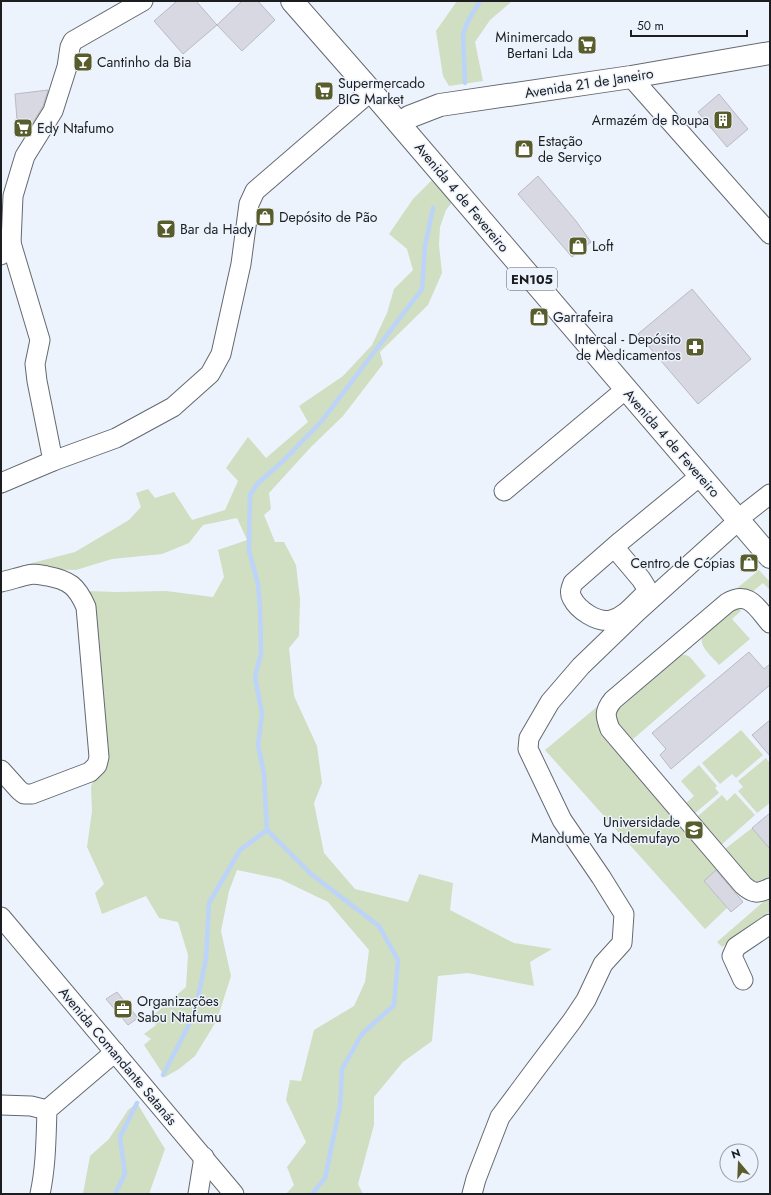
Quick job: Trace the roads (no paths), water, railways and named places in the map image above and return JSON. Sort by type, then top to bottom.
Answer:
[{"type":"main road","name":"Avenida 4 de Fevereiro","points":[[292,1],[371,90],[700,476],[770,540]]},
{"type":"main road","name":"Avenida 4 de Fevereiro","points":[[309,1],[743,516],[770,557]]},
{"type":"main road","name":"Avenida 21 de Janeiro","points":[[409,118],[440,105],[631,77],[770,53]]},
{"type":"street","points":[[53,461],[37,382],[35,364],[40,340],[6,249],[13,196],[25,156],[53,111],[67,67],[70,47],[73,41],[143,1]]},
{"type":"street","points":[[631,77],[770,234]]},
{"type":"street","points":[[1,483],[53,461],[116,438],[173,407],[210,374],[221,354],[240,264],[249,204],[255,191],[371,90]]},
{"type":"street","points":[[504,491],[626,389]]},
{"type":"street","points":[[614,547],[700,476]]},
{"type":"street","points":[[472,1194],[476,1179],[500,1117],[572,1021],[586,1000],[603,964],[622,943],[624,914],[562,820],[528,749],[529,738],[550,702],[580,666],[743,516],[770,494]]},
{"type":"street","points":[[1,582],[30,574],[39,574],[64,580],[80,595],[86,607],[99,757],[97,765],[90,772],[32,794],[24,794],[1,770]]},
{"type":"street","points":[[770,623],[754,604],[742,598],[734,599],[727,603],[613,700],[607,708],[606,714],[610,729],[743,885],[756,893],[770,888]]},
{"type":"street","name":"Avenida Comandante Satanás","points":[[1,917],[234,1194]]},
{"type":"street","points":[[743,980],[732,956],[736,947],[770,924]]},
{"type":"street","points":[[40,1194],[46,1143],[47,1110],[115,1052]]},
{"type":"street","points":[[1,1104],[31,1106],[47,1110]]},
{"type":"street","points":[[198,1194],[204,1157]]},
{"type":"waterway","points":[[465,83],[463,34],[468,21],[480,1]]},
{"type":"waterway","points":[[312,1194],[325,1178],[340,1106],[342,1069],[362,1034],[394,1005],[398,960],[379,926],[311,874],[267,830],[264,774],[258,745],[262,714],[255,677],[261,653],[260,609],[258,584],[249,551],[250,495],[258,483],[283,461],[321,422],[422,289],[425,246],[433,208]]},
{"type":"waterway","points":[[163,1075],[195,1013],[206,958],[209,903],[240,850],[267,830]]},
{"type":"waterway","points":[[115,1194],[125,1174],[120,1137],[137,1103]]},
{"type":"place","name":"Minimercado Bertani Lda","points":[[587,45]]},
{"type":"place","name":"Cantinho da Bia","points":[[83,62]]},
{"type":"place","name":"Supermercado BIG Market","points":[[324,91]]},
{"type":"place","name":"Armazém de Roupa","points":[[723,120]]},
{"type":"place","name":"Edy Ntafumo","points":[[23,128]]},
{"type":"place","name":"Estação de Serviço","points":[[524,149]]},
{"type":"place","name":"Depósito de Pão","points":[[265,217]]},
{"type":"place","name":"Bar da Hady","points":[[166,229]]},
{"type":"place","name":"Loft","points":[[578,246]]},
{"type":"place","name":"Garrafeira","points":[[539,317]]},
{"type":"place","name":"Intercal - Depósito de Medicamentos","points":[[695,347]]},
{"type":"place","name":"Centro de Cópias","points":[[749,563]]},
{"type":"place","name":"Universidade Mandume Ya Ndemufayo","points":[[694,830]]},
{"type":"place","name":"Organizações Sabu Ntafumu","points":[[123,1009]]}]
